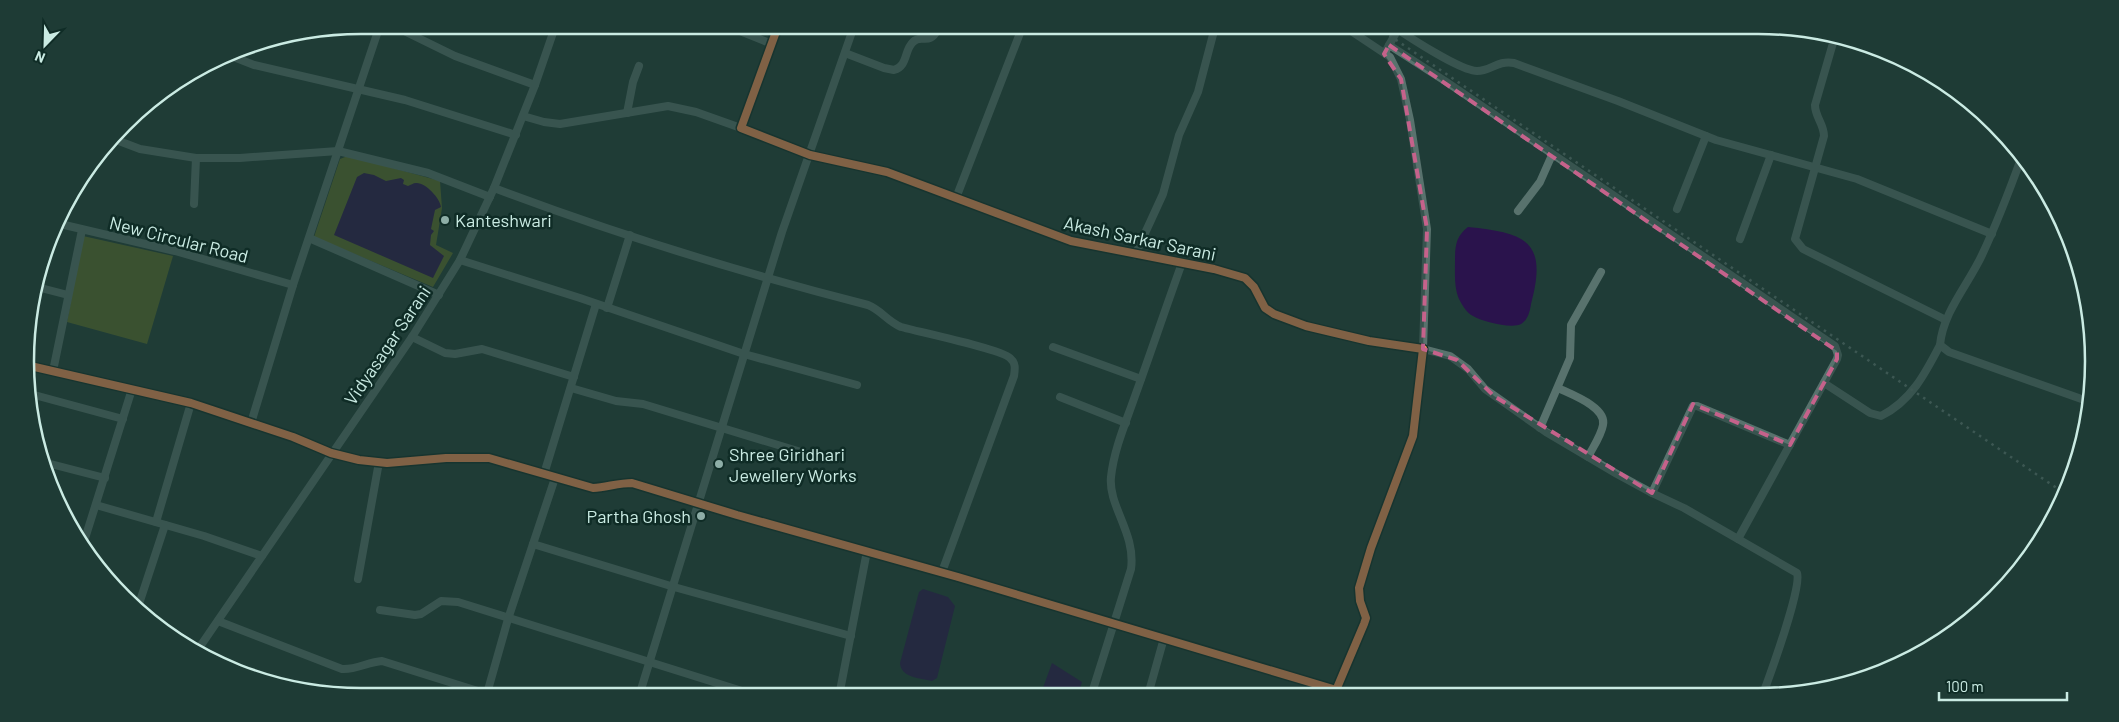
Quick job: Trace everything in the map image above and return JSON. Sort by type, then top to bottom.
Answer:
[{"type":"street","points":[[251,423],[293,285],[377,34]]},
{"type":"street","points":[[410,34],[455,56],[535,85]]},
{"type":"street","name":"Vidyasagar Sarani","points":[[200,646],[412,337],[459,263],[516,135],[553,34]]},
{"type":"street","points":[[746,34],[772,44]]},
{"type":"street","points":[[741,128],[775,34]]},
{"type":"street","points":[[642,688],[768,278],[852,34]]},
{"type":"street","points":[[845,53],[894,70],[902,65],[912,42],[916,39],[929,40],[935,34]]},
{"type":"street","points":[[956,198],[1020,34]]},
{"type":"street","points":[[1135,255],[1162,194],[1179,135],[1198,92],[1214,34]]},
{"type":"street","points":[[1337,688],[1366,618],[1360,601],[1359,588],[1413,436],[1423,350],[1427,229],[1410,120],[1401,79],[1390,57],[1355,34]]},
{"type":"street","points":[[1384,54],[1394,34]]},
{"type":"street","points":[[1406,34],[1469,70],[1484,70],[1503,62],[1514,64],[1618,101],[1706,136],[1814,166],[1892,192],[1992,234]]},
{"type":"street","points":[[1833,43],[1815,105],[1815,112],[1823,126],[1824,136],[1795,234],[1797,244],[1803,249],[1946,320]]},
{"type":"street","points":[[1389,45],[1835,346],[1837,359],[1738,539]]},
{"type":"street","points":[[237,58],[254,65],[360,89],[440,110],[516,135]]},
{"type":"street","points":[[627,113],[639,66]]},
{"type":"street","name":"Akash Sarkar Sarani","points":[[523,116],[560,124],[668,106],[696,112],[810,155],[887,172],[1071,241],[1182,263],[1244,278],[1254,287],[1265,308],[1287,319],[1369,341],[1450,356],[1457,360],[1485,389],[1540,428],[1588,457],[1652,493],[1684,508],[1792,570],[1798,578],[1766,688]]},
{"type":"street","points":[[1677,209],[1706,136]]},
{"type":"street","points":[[119,141],[140,149],[196,158],[240,158],[338,151],[428,173],[490,196]]},
{"type":"street","points":[[1740,239],[1772,154]]},
{"type":"street","points":[[1518,211],[1540,182],[1552,155]]},
{"type":"street","points":[[194,204],[196,158]]},
{"type":"street","points":[[1824,383],[1870,413],[1881,416],[1914,391],[1925,375],[1940,345],[1941,333],[1946,320],[1981,258],[2019,164]]},
{"type":"street","points":[[494,188],[547,208],[630,235],[768,278],[868,305],[877,309],[891,323],[901,327],[1008,356],[1016,367],[1014,376],[942,572]]},
{"type":"street","name":"New Circular Road","points":[[63,225],[175,251],[293,285]]},
{"type":"street","points":[[53,371],[82,230]]},
{"type":"street","points":[[607,308],[630,235]]},
{"type":"street","points":[[309,238],[439,295]]},
{"type":"street","points":[[459,263],[596,304],[744,354],[856,385]]},
{"type":"street","points":[[1094,688],[1132,556],[1129,540],[1111,483],[1115,456],[1182,263]]},
{"type":"street","points":[[1540,428],[1570,358],[1569,330],[1601,272]]},
{"type":"street","points":[[42,288],[68,295]]},
{"type":"street","points":[[544,474],[596,304]]},
{"type":"street","points":[[412,337],[445,353],[455,354],[482,348],[574,377]]},
{"type":"street","points":[[1940,345],[1949,352],[2083,399]]},
{"type":"street","points":[[1053,347],[1141,379]]},
{"type":"street","points":[[34,367],[191,403],[293,437],[331,453],[358,460],[379,462],[480,457],[503,461],[593,488],[632,483],[1114,623],[1319,688]]},
{"type":"street","points":[[571,388],[616,401],[643,404],[722,426],[824,459]]},
{"type":"street","points":[[1558,388],[1590,405],[1599,411],[1603,417],[1603,427],[1588,457]]},
{"type":"street","points":[[85,537],[132,389]]},
{"type":"street","points":[[36,395],[123,419]]},
{"type":"street","points":[[1060,397],[1126,423]]},
{"type":"street","points":[[156,522],[191,403]]},
{"type":"street","points":[[1652,493],[1692,406],[1697,406],[1790,445]]},
{"type":"street","points":[[358,579],[379,462]]},
{"type":"street","points":[[50,464],[104,478]]},
{"type":"street","points":[[488,688],[508,619],[555,478]]},
{"type":"street","points":[[96,505],[164,524],[262,556]]},
{"type":"street","points":[[140,602],[164,524]]},
{"type":"street","points":[[533,544],[674,587],[851,636]]},
{"type":"street","points":[[841,688],[866,551]]},
{"type":"street","points":[[380,610],[415,615],[421,614],[434,604],[447,601],[458,602],[733,688]]},
{"type":"street","points":[[218,621],[342,669],[352,670],[382,661],[465,688]]},
{"type":"street","points":[[1150,688],[1164,638]]},
{"type":"street","points":[[719,688],[721,684]]},
{"type":"highlighted area","points":[[1389,45],[1837,351],[1837,359],[1790,445],[1693,404],[1652,493],[1494,396],[1457,360],[1423,349],[1427,229],[1401,79],[1384,54]]},
{"type":"green space","points":[[353,157],[440,181],[442,208],[436,245],[453,253],[433,287],[314,237],[340,159]]},
{"type":"green space","points":[[83,236],[173,256],[147,344],[67,322]]},
{"type":"shaded area","points":[[364,173],[374,175],[386,181],[401,178],[404,180],[403,184],[408,186],[420,183],[432,191],[438,199],[441,207],[435,210],[431,229],[434,231],[431,235],[430,245],[444,256],[433,278],[334,235],[357,177]]},
{"type":"shaded area","points":[[1468,227],[1488,229],[1518,237],[1528,244],[1534,254],[1536,283],[1529,312],[1521,324],[1511,326],[1483,320],[1471,315],[1460,301],[1457,294],[1455,275],[1455,251],[1461,234]]},
{"type":"shaded area","points":[[923,589],[948,597],[955,606],[937,678],[932,681],[907,674],[901,668],[900,663],[919,592]]},
{"type":"shaded area","points":[[1052,663],[1082,682],[1080,688],[1043,688]]},
{"type":"railway","points":[[1387,34],[2059,489]]},
{"type":"cycle path","points":[[775,34],[741,128],[810,155],[887,172],[1071,241],[1214,269],[1245,278],[1254,287],[1265,308],[1274,314],[1306,326],[1369,341],[1423,349],[1413,436],[1371,548],[1359,588],[1360,601],[1366,618],[1337,688]]},
{"type":"cycle path","points":[[34,367],[191,403],[293,437],[331,453],[359,460],[387,463],[446,458],[489,458],[593,488],[632,483],[737,515],[958,577],[1330,688]]},
{"type":"place","name":"Kanteshwari","points":[[445,220]]},
{"type":"place","name":"Shree Giridhari Jewellery Works","points":[[719,464]]},
{"type":"place","name":"Partha Ghosh","points":[[701,516]]}]
